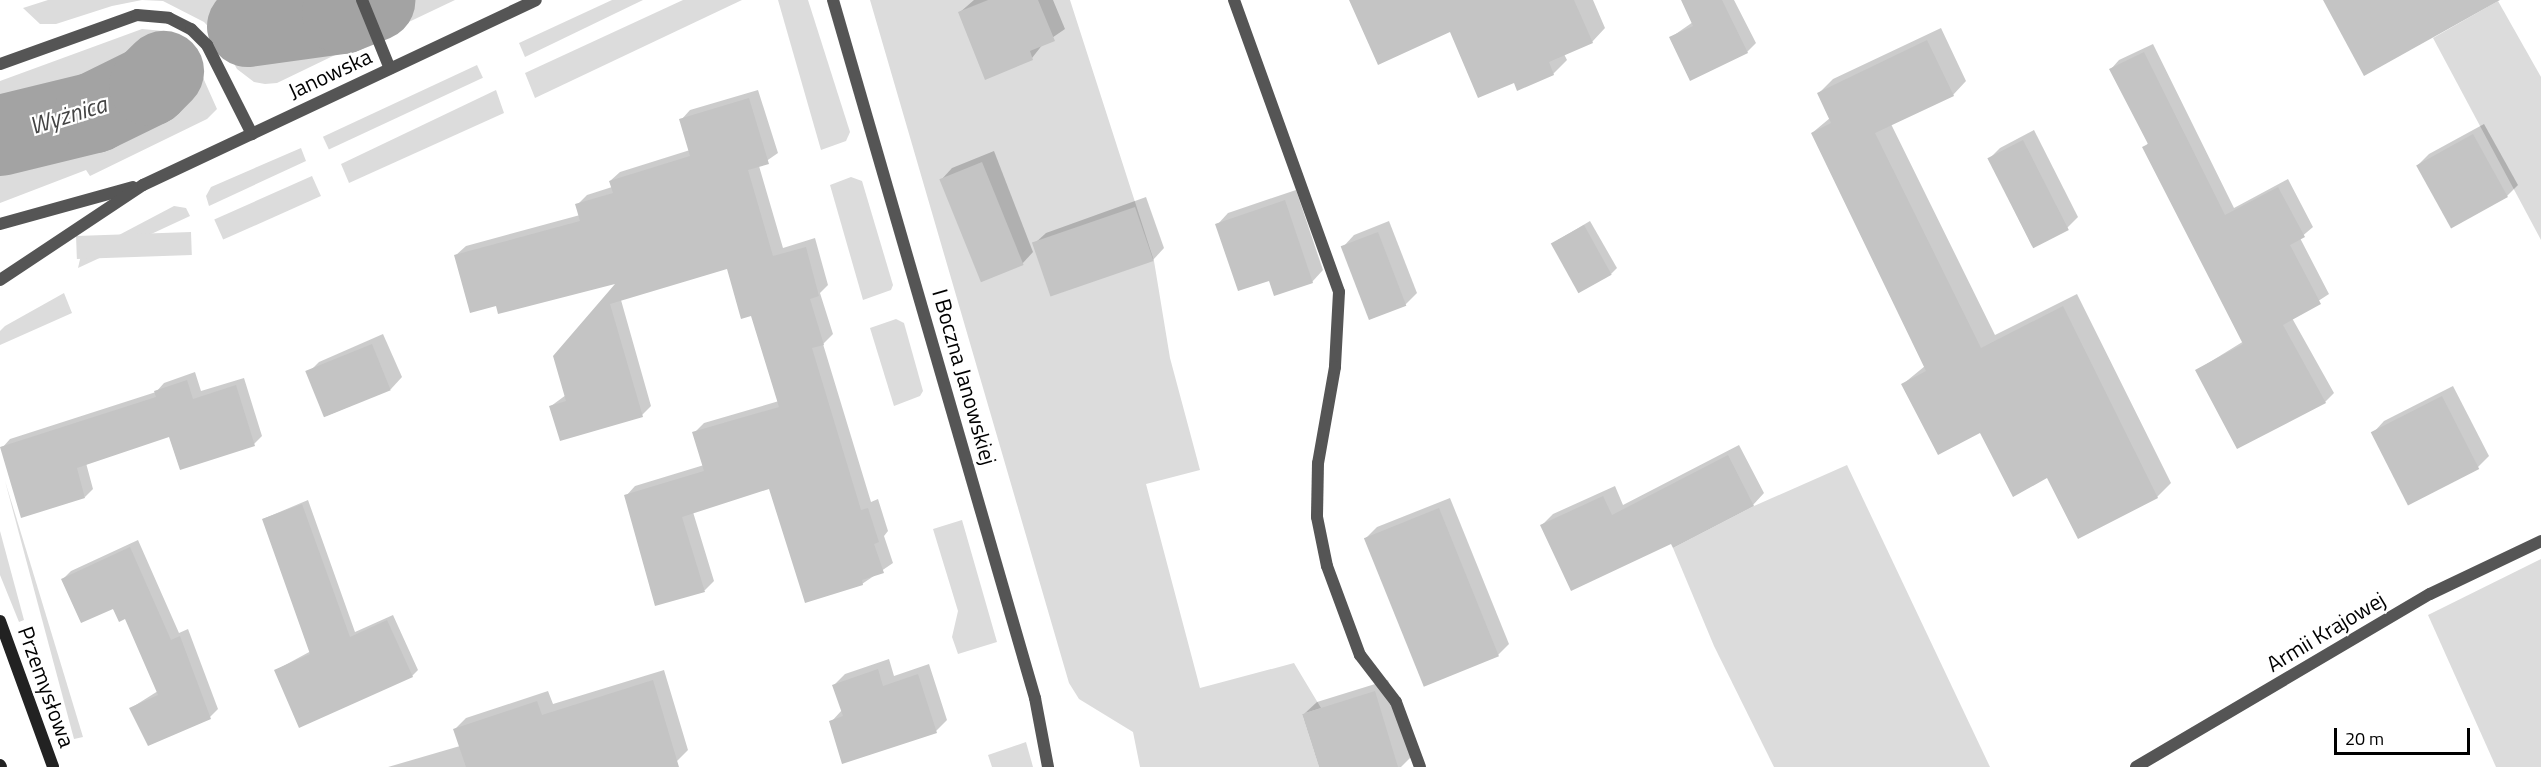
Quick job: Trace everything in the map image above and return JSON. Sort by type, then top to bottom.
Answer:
[{"type":"main road","name":"Przemysłowa","points":[[0,621],[53,767]]},
{"type":"street","points":[[362,0],[390,69]]},
{"type":"street","name":"Janowska","points":[[0,280],[143,185],[536,0]]},
{"type":"street","name":"I Boczna Janowskiej","points":[[832,0],[1035,699],[1048,767]]},
{"type":"street","points":[[1234,0],[1334,271],[1339,292],[1335,367],[1318,463],[1317,517],[1327,566],[1360,655],[1396,702],[1420,767]]},
{"type":"street","points":[[0,64],[137,15],[169,18],[191,29],[207,45],[252,134]]},
{"type":"street","name":"Janowska","points":[[0,224],[143,185]]},
{"type":"street","name":"Armii Krajowej","points":[[2136,767],[2430,594],[2541,541]]},
{"type":"shaded area","points":[[48,0],[142,0],[112,6],[56,24],[40,24],[23,8]]},
{"type":"shaded area","points":[[142,0],[348,0],[362,42],[277,83],[254,82],[237,69],[220,39],[204,22],[163,1]]},
{"type":"shaded area","points":[[384,0],[455,0],[394,29],[381,21],[376,4]]},
{"type":"shaded area","points":[[612,0],[643,0],[525,57],[519,43]]},
{"type":"shaded area","points":[[683,0],[742,0],[535,98],[525,73]]},
{"type":"shaded area","points":[[778,0],[808,0],[850,132],[846,141],[821,150]]},
{"type":"shaded area","points":[[870,0],[1070,0],[1154,261],[1170,358],[1200,470],[1146,484],[1200,688],[1294,663],[1321,708],[1302,714],[1319,767],[1140,767],[1133,732],[1079,699],[1069,683]]},
{"type":"shaded area","points":[[2498,1],[2541,77],[2541,240],[2433,38]]},
{"type":"shaded area","points":[[142,29],[164,31],[188,44],[217,109],[207,119],[90,176],[86,170],[0,203],[0,81]]},
{"type":"shaded area","points":[[477,65],[483,78],[329,150],[323,137]]},
{"type":"shaded area","points":[[496,90],[504,113],[349,183],[341,164]]},
{"type":"shaded area","points":[[301,148],[306,161],[209,206],[206,196],[211,187]]},
{"type":"shaded area","points":[[312,176],[321,196],[223,240],[214,220]]},
{"type":"shaded area","points":[[851,177],[862,181],[893,285],[891,290],[863,300],[830,185]]},
{"type":"shaded area","points":[[174,206],[186,208],[190,216],[78,268],[81,255]]},
{"type":"shaded area","points":[[191,232],[192,255],[77,259],[76,236]]},
{"type":"shaded area","points":[[64,293],[72,313],[0,345],[0,331],[5,326]]},
{"type":"shaded area","points":[[896,319],[904,323],[923,391],[920,396],[894,406],[870,328]]},
{"type":"shaded area","points":[[1847,465],[1990,767],[1774,767],[1714,646],[1673,548],[1754,506]]},
{"type":"shaded area","points":[[5,481],[32,569],[83,737],[74,739]]},
{"type":"shaded area","points":[[962,520],[997,642],[958,654],[952,637],[958,611],[933,529]]},
{"type":"shaded area","points":[[0,531],[24,620],[19,622],[0,575]]},
{"type":"shaded area","points":[[2541,559],[2541,767],[2496,767],[2428,615]]},
{"type":"shaded area","points":[[1026,742],[1033,767],[992,767],[988,755]]},
{"type":"building","points":[[988,0],[1038,0],[1055,41],[1030,51],[1033,60],[985,80],[958,12]]},
{"type":"building","points":[[1349,0],[1574,0],[1593,43],[1549,62],[1554,75],[1517,91],[1514,83],[1478,98],[1450,32],[1378,65]]},
{"type":"building","points":[[1681,0],[1722,0],[1748,53],[1690,81],[1669,37],[1693,26]]},
{"type":"building","points":[[2323,0],[2500,0],[2364,76]]},
{"type":"building","points":[[1927,40],[1954,96],[1875,133],[1981,348],[2063,306],[2158,498],[2078,539],[2047,478],[2013,497],[1980,433],[1938,455],[1901,384],[1926,371],[1811,133],[1831,123],[1817,93]]},
{"type":"building","points":[[2144,52],[2225,215],[2278,187],[2305,237],[2290,245],[2321,304],[2283,325],[2326,403],[2237,449],[2195,370],[2243,344],[2142,147],[2148,144],[2109,69]]},
{"type":"building","points":[[749,98],[769,164],[748,170],[773,256],[806,247],[819,296],[810,299],[824,345],[812,348],[861,510],[868,508],[879,542],[874,544],[884,573],[862,580],[863,585],[805,603],[769,489],[682,517],[705,592],[655,606],[624,495],[704,471],[692,432],[779,407],[751,316],[741,319],[727,269],[610,304],[643,417],[560,441],[549,406],[566,401],[553,356],[615,284],[498,314],[496,306],[470,313],[454,255],[580,221],[575,204],[613,193],[609,181],[690,156],[679,119]]},
{"type":"building","points":[[2473,134],[2508,197],[2451,228],[2416,166]]},
{"type":"building","points":[[2023,140],[2069,230],[2033,248],[1987,158]]},
{"type":"building","points":[[982,162],[1024,265],[981,282],[939,179]]},
{"type":"building","points":[[1285,200],[1313,283],[1274,296],[1269,281],[1238,291],[1215,224]]},
{"type":"building","points":[[1135,207],[1154,261],[1050,296],[1032,242]]},
{"type":"building","points":[[1584,225],[1612,275],[1578,293],[1551,243]]},
{"type":"building","points":[[1378,232],[1406,306],[1369,320],[1341,246]]},
{"type":"building","points":[[372,344],[391,390],[324,417],[305,371]]},
{"type":"building","points":[[187,380],[193,399],[236,385],[255,446],[180,470],[169,437],[77,468],[85,498],[21,518],[0,447],[156,397],[154,391]]},
{"type":"building","points":[[2442,396],[2479,469],[2408,505],[2371,432]]},
{"type":"building","points":[[1728,455],[1754,506],[1673,548],[1671,544],[1571,591],[1540,525],[1603,496],[1612,515]]},
{"type":"building","points":[[302,504],[350,637],[387,620],[413,677],[299,728],[274,670],[310,654],[262,519]]},
{"type":"building","points":[[1439,508],[1499,656],[1424,687],[1364,538]]},
{"type":"building","points":[[130,547],[171,640],[180,636],[211,719],[148,746],[129,708],[158,695],[125,619],[119,622],[113,609],[81,623],[61,579]]},
{"type":"building","points":[[878,669],[883,686],[918,674],[937,733],[842,764],[829,721],[843,716],[832,685]]},
{"type":"building","points":[[653,680],[679,767],[466,767],[453,729],[537,701],[542,715]]},
{"type":"building","points":[[1375,691],[1398,767],[1319,767],[1302,714]]},
{"type":"waterway","name":"Wyżnica","points":[[247,26],[342,13],[374,0]]},
{"type":"waterway","name":"Wyżnica","points":[[0,135],[94,112],[149,85],[163,71]]}]
